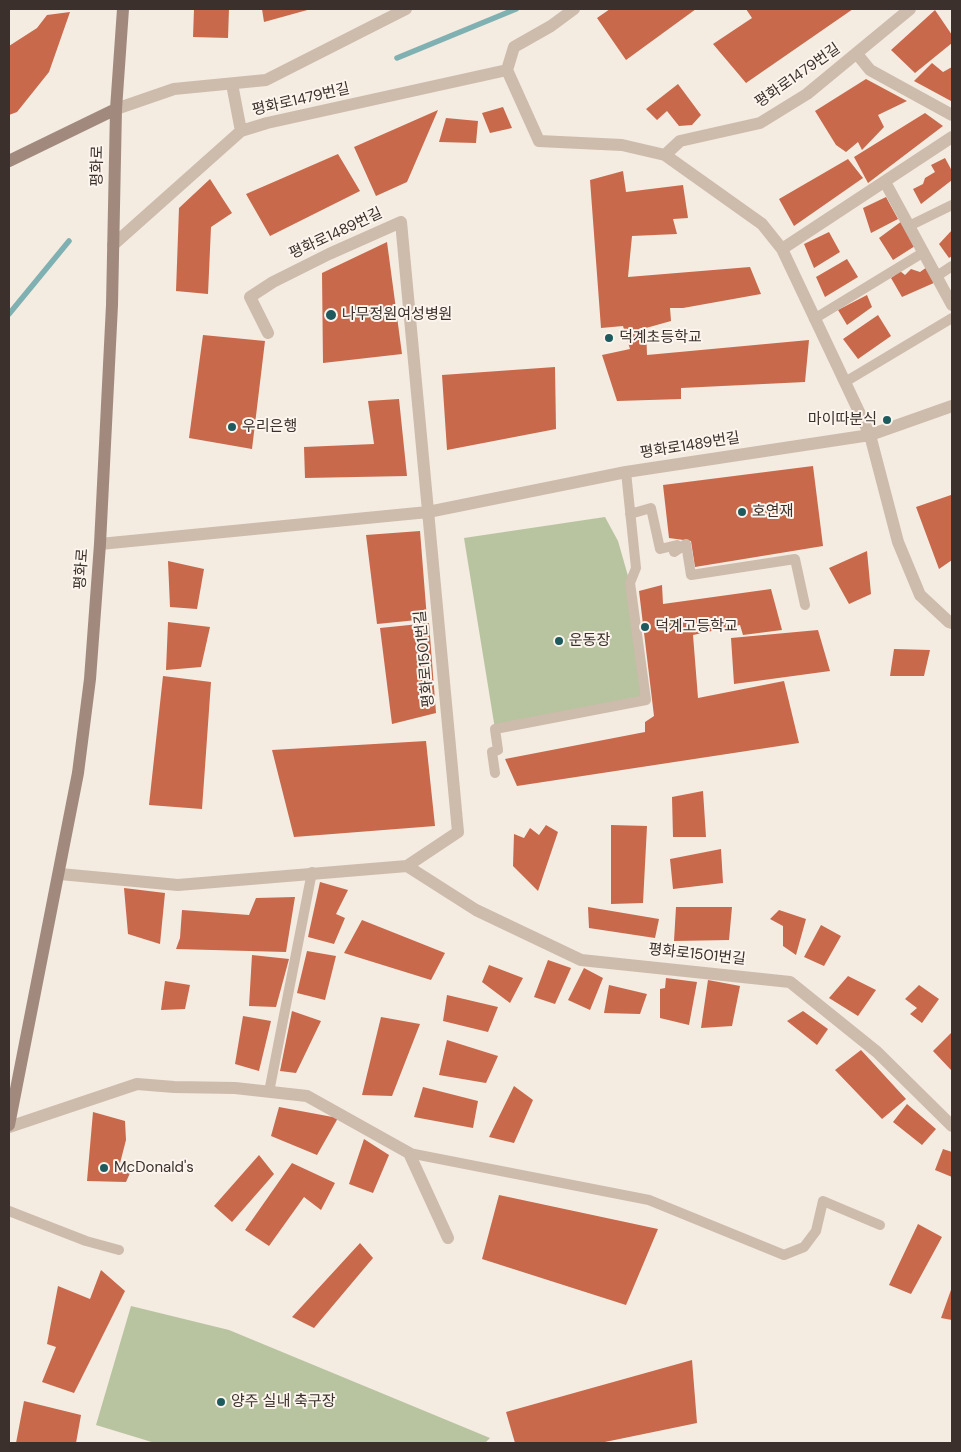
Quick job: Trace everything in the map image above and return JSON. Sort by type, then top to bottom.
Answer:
[{"type":"main road","name":"평화로","points":[[9,1126],[60,874],[78,773],[90,678],[100,544],[112,305],[114,155],[123,9]]},
{"type":"main road","points":[[9,161],[116,109]]},
{"type":"street","points":[[116,109],[174,89],[266,80],[406,9]]},
{"type":"street","points":[[574,9],[551,26],[514,47],[507,70],[539,141],[622,145],[665,155],[762,224],[782,249],[870,435],[898,542],[920,595],[952,623]]},
{"type":"street","name":"평화로1479번길","points":[[665,155],[680,141],[760,123],[807,94],[910,9]]},
{"type":"street","points":[[857,54],[870,70],[952,115]]},
{"type":"street","name":"평화로1479번길","points":[[113,244],[241,131],[267,123],[507,70]]},
{"type":"street","points":[[232,84],[241,131]]},
{"type":"street","points":[[782,249],[952,137]]},
{"type":"street","points":[[885,182],[952,305]]},
{"type":"street","name":"평화로1489번길","points":[[268,333],[250,297],[329,254],[400,222],[428,512]]},
{"type":"street","name":"평화로1489번길","points":[[100,544],[428,512],[626,472],[870,435],[952,406]]},
{"type":"street","name":"평화로1501번길","points":[[428,512],[458,832],[407,866],[476,910],[581,960],[790,982],[877,1052],[952,1126]]},
{"type":"street","points":[[60,874],[178,885],[312,872],[407,866]]},
{"type":"street","points":[[9,1126],[137,1084],[174,1087],[236,1088],[307,1096],[409,1153],[448,1238]]},
{"type":"lane","points":[[910,226],[952,205]]},
{"type":"lane","points":[[814,319],[924,252]]},
{"type":"lane","points":[[937,276],[952,266]]},
{"type":"lane","points":[[845,382],[952,318]]},
{"type":"lane","points":[[495,773],[492,752],[498,750],[495,729],[646,700],[630,583],[636,568],[626,472]]},
{"type":"lane","points":[[630,514],[652,508],[660,549],[677,545],[674,552],[686,544],[691,575],[795,559],[805,605]]},
{"type":"lane","points":[[269,1092],[312,872]]},
{"type":"lane","points":[[409,1153],[649,1200],[784,1255],[804,1247],[816,1232],[823,1201],[880,1225]]},
{"type":"lane","points":[[9,1211],[86,1240],[119,1250]]},
{"type":"green space","name":"운동장","points":[[605,517],[618,541],[630,583],[646,700],[495,729],[464,538]]},
{"type":"green space","points":[[131,1306],[229,1330],[490,1438],[485,1443],[155,1443],[96,1425]]},
{"type":"building","points":[[194,9],[229,9],[228,38],[193,37]]},
{"type":"building","points":[[262,9],[311,9],[264,22]]},
{"type":"building","points":[[610,9],[696,9],[626,60],[597,18]]},
{"type":"building","points":[[746,9],[853,9],[746,83],[713,44],[752,18]]},
{"type":"building","points":[[935,10],[952,35],[952,43],[915,73],[891,50]]},
{"type":"building","points":[[70,12],[49,72],[17,112],[9,115],[9,46],[37,28],[47,15]]},
{"type":"building","points":[[932,63],[943,72],[952,67],[951,101],[914,81]]},
{"type":"building","points":[[866,79],[907,101],[878,115],[884,127],[862,150],[858,142],[846,152],[836,145],[815,111]]},
{"type":"building","points":[[678,84],[701,115],[692,125],[679,126],[667,111],[657,120],[646,109]]},
{"type":"building","points":[[503,107],[512,128],[490,133],[482,113]]},
{"type":"building","points":[[438,110],[407,182],[376,196],[354,147]]},
{"type":"building","points":[[925,113],[943,126],[868,183],[854,157]]},
{"type":"building","points":[[446,118],[478,121],[476,143],[439,142]]},
{"type":"building","points":[[338,154],[360,191],[270,236],[246,194]]},
{"type":"building","points":[[945,158],[952,171],[952,180],[921,204],[913,189],[923,184],[925,178],[935,172],[931,165]]},
{"type":"building","points":[[848,159],[863,178],[794,226],[779,199]]},
{"type":"building","points":[[623,171],[626,192],[683,185],[688,218],[673,219],[677,234],[632,236],[628,277],[750,267],[761,294],[683,308],[670,308],[671,321],[646,328],[647,355],[809,340],[805,382],[681,388],[681,399],[617,401],[602,355],[630,349],[623,326],[601,328],[590,180]]},
{"type":"building","points":[[210,179],[232,213],[211,227],[208,294],[176,291],[179,208]]},
{"type":"building","points":[[886,197],[898,219],[871,233],[863,208]]},
{"type":"building","points":[[902,221],[915,246],[893,260],[879,238]]},
{"type":"building","points":[[952,230],[952,256],[949,258],[939,244]]},
{"type":"building","points":[[829,232],[840,252],[814,268],[804,244]]},
{"type":"building","points":[[387,242],[402,354],[323,363],[322,273]]},
{"type":"building","points":[[847,259],[858,277],[825,297],[816,277]]},
{"type":"building","points":[[927,267],[936,282],[902,297],[891,278],[900,271],[905,275],[911,269],[920,272]]},
{"type":"building","points":[[867,295],[872,307],[847,325],[838,310]]},
{"type":"building","points":[[878,315],[891,336],[858,359],[843,339]]},
{"type":"building","points":[[203,335],[265,341],[252,449],[189,438]]},
{"type":"building","points":[[555,367],[556,429],[447,450],[442,375]]},
{"type":"building","points":[[399,399],[407,476],[305,478],[304,447],[374,444],[368,401]]},
{"type":"building","name":"호연재","points":[[813,466],[823,546],[695,567],[691,541],[669,538],[663,485]]},
{"type":"building","points":[[951,495],[952,560],[939,569],[916,507]]},
{"type":"building","points":[[420,531],[427,619],[377,624],[366,535]]},
{"type":"building","points":[[867,551],[871,594],[849,604],[829,568]]},
{"type":"building","points":[[168,561],[204,569],[197,609],[170,607]]},
{"type":"building","points":[[662,585],[663,604],[771,589],[782,630],[743,635],[740,625],[693,635],[698,698],[784,681],[799,743],[517,786],[505,759],[645,732],[645,722],[654,716],[639,591]]},
{"type":"building","points":[[168,622],[210,627],[201,667],[166,670]]},
{"type":"building","points":[[429,623],[436,713],[392,724],[380,628]]},
{"type":"building","points":[[818,630],[830,671],[734,684],[731,638]]},
{"type":"building","points":[[894,649],[930,650],[924,676],[890,676]]},
{"type":"building","points":[[163,676],[211,682],[202,809],[149,805]]},
{"type":"building","points":[[426,741],[435,826],[294,837],[272,750]]},
{"type":"building","points":[[703,791],[706,837],[673,837],[672,797]]},
{"type":"building","points":[[546,825],[558,832],[538,891],[513,866],[514,834],[524,838],[530,828],[539,835]]},
{"type":"building","points":[[611,825],[647,826],[643,903],[611,904]]},
{"type":"building","points":[[721,849],[723,883],[673,889],[670,859]]},
{"type":"building","points":[[320,882],[348,890],[336,914],[345,918],[334,944],[308,937]]},
{"type":"building","points":[[124,888],[165,893],[160,944],[128,934]]},
{"type":"building","points":[[295,897],[286,952],[176,949],[180,938],[182,910],[249,915],[256,898]]},
{"type":"building","points":[[588,907],[659,919],[655,938],[589,928]]},
{"type":"building","points":[[676,907],[732,907],[729,940],[674,941]]},
{"type":"building","points":[[779,910],[806,919],[796,955],[783,946],[783,926],[770,919]]},
{"type":"building","points":[[362,920],[445,953],[431,980],[344,953]]},
{"type":"building","points":[[821,925],[841,936],[824,966],[804,957]]},
{"type":"building","points":[[307,951],[336,956],[325,1000],[297,993]]},
{"type":"building","points":[[252,955],[289,959],[276,1007],[249,1006]]},
{"type":"building","points":[[548,960],[571,968],[555,1004],[534,997]]},
{"type":"building","points":[[489,965],[523,978],[510,1003],[482,982]]},
{"type":"building","points":[[584,968],[603,978],[590,1010],[568,1000]]},
{"type":"building","points":[[848,976],[876,990],[858,1016],[829,998]]},
{"type":"building","points":[[666,978],[697,982],[689,1025],[660,1018],[660,989],[665,988]]},
{"type":"building","points":[[708,980],[740,986],[732,1026],[701,1028]]},
{"type":"building","points":[[165,981],[190,985],[185,1009],[161,1010]]},
{"type":"building","points":[[609,985],[647,994],[640,1014],[604,1013]]},
{"type":"building","points":[[919,985],[939,999],[922,1023],[910,1014],[917,1008],[905,999]]},
{"type":"building","points":[[447,995],[498,1007],[488,1032],[443,1021]]},
{"type":"building","points":[[292,1011],[321,1021],[296,1073],[280,1071]]},
{"type":"building","points":[[803,1011],[828,1029],[817,1045],[787,1021]]},
{"type":"building","points":[[243,1016],[271,1021],[259,1071],[235,1064]]},
{"type":"building","points":[[381,1017],[420,1024],[392,1096],[362,1095]]},
{"type":"building","points":[[952,1032],[952,1071],[933,1051]]},
{"type":"building","points":[[447,1040],[498,1056],[486,1083],[439,1075]]},
{"type":"building","points":[[861,1050],[906,1099],[882,1119],[835,1070]]},
{"type":"building","points":[[514,1086],[533,1100],[514,1143],[489,1137]]},
{"type":"building","points":[[423,1087],[478,1101],[473,1128],[414,1117]]},
{"type":"building","points":[[907,1104],[936,1129],[922,1145],[893,1122]]},
{"type":"building","points":[[279,1107],[338,1118],[317,1155],[271,1136]]},
{"type":"building","points":[[93,1112],[125,1121],[126,1140],[118,1171],[130,1173],[126,1182],[87,1181]]},
{"type":"building","points":[[364,1139],[389,1155],[373,1193],[349,1184]]},
{"type":"building","points":[[943,1149],[952,1152],[952,1177],[935,1170]]},
{"type":"building","points":[[259,1155],[274,1174],[232,1222],[214,1206]]},
{"type":"building","points":[[292,1163],[335,1183],[321,1210],[304,1197],[269,1246],[245,1230]]},
{"type":"building","points":[[499,1195],[658,1229],[626,1305],[482,1259]]},
{"type":"building","points":[[918,1224],[942,1237],[911,1294],[889,1285]]},
{"type":"building","points":[[360,1243],[373,1258],[314,1328],[292,1317]]},
{"type":"building","points":[[101,1270],[125,1291],[74,1393],[42,1382],[56,1347],[47,1344],[58,1286],[90,1299]]},
{"type":"building","points":[[952,1287],[952,1320],[941,1318]]},
{"type":"building","points":[[692,1360],[697,1423],[600,1443],[515,1443],[506,1412]]},
{"type":"building","points":[[24,1401],[81,1415],[76,1443],[16,1443]]},
{"type":"waterway","points":[[397,58],[516,9]]},
{"type":"waterway","points":[[9,314],[69,241]]},
{"type":"place","name":"나무정원여성병원","points":[[331,315]]},
{"type":"place","name":"덕계초등학교","points":[[609,338]]},
{"type":"place","name":"마이따분식","points":[[887,420]]},
{"type":"place","name":"우리은행","points":[[232,427]]},
{"type":"place","name":"호연재","points":[[742,512]]},
{"type":"place","name":"덕계고등학교","points":[[645,627]]},
{"type":"place","name":"운동장","points":[[559,641]]},
{"type":"place","name":"McDonald's","points":[[104,1168]]},
{"type":"place","name":"양주 실내 축구장","points":[[221,1402]]}]
